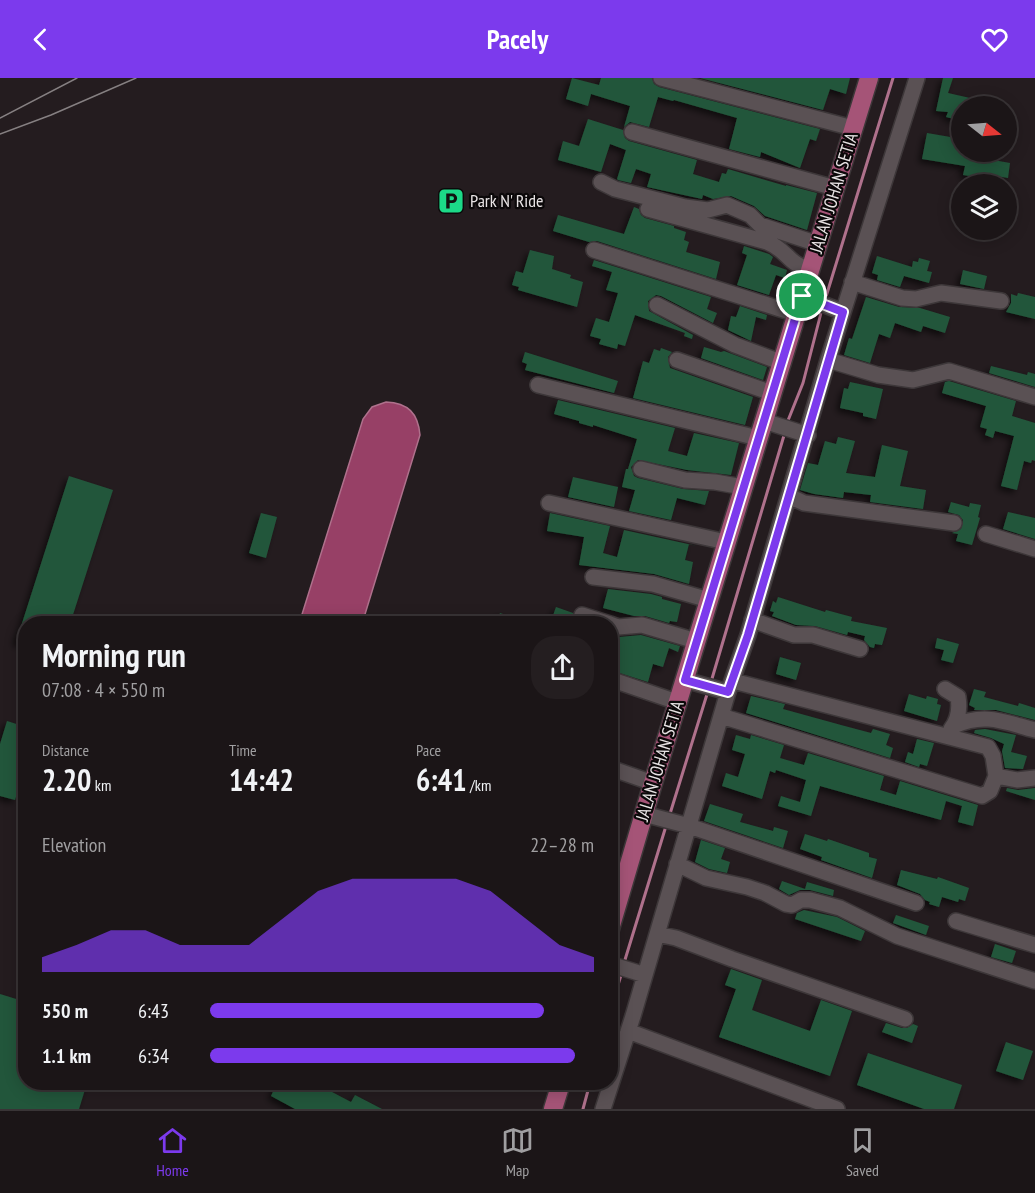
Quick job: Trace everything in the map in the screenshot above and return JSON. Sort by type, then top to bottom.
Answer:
[{"type":"main road","name":"JALAN JOHAN SETIA","points":[[618,907],[651,816],[653,783],[671,700],[692,682],[690,639],[719,540],[766,428],[772,393],[783,363],[796,314],[807,298],[818,244],[826,186],[853,128],[869,78]]},
{"type":"main road","points":[[553,1109],[559,1090]]},
{"type":"street","points":[[661,78],[853,128]]},
{"type":"street","points":[[618,1062],[628,1031],[641,974],[657,934],[677,864],[685,826],[721,716],[727,688],[752,620],[789,496],[804,435],[828,360],[839,310],[852,282],[917,78]]},
{"type":"street","points":[[632,132],[826,186]]},
{"type":"street","points":[[601,182],[615,189],[685,207],[708,210],[727,205],[750,215],[760,225],[818,244]]},
{"type":"street","points":[[648,209],[779,247],[798,267],[811,270]]},
{"type":"street","points":[[594,250],[796,314]]},
{"type":"street","points":[[852,282],[902,298],[916,298],[941,292],[1001,301]]},
{"type":"street","points":[[807,298],[839,310]]},
{"type":"street","points":[[657,305],[735,345],[783,363]]},
{"type":"street","points":[[677,360],[772,393]]},
{"type":"street","points":[[828,360],[878,375],[913,380],[949,371],[1035,397]]},
{"type":"street","points":[[538,385],[804,435]]},
{"type":"street","points":[[640,469],[686,480],[743,487]]},
{"type":"street","points":[[789,496],[804,503],[954,523]]},
{"type":"street","points":[[549,503],[719,540]]},
{"type":"street","points":[[986,534],[1035,549]]},
{"type":"street","points":[[592,577],[653,584],[702,598]]},
{"type":"street","points":[[752,620],[794,635],[813,635],[860,649]]},
{"type":"street","points":[[618,627],[642,625],[690,639]]},
{"type":"street","points":[[618,682],[671,700]]},
{"type":"street","points":[[692,682],[949,731],[988,747],[993,756],[996,776],[990,791],[982,796],[721,716]]},
{"type":"street","points":[[945,689],[958,697],[960,707],[949,731]]},
{"type":"street","points":[[949,731],[977,718],[992,718],[1035,730]]},
{"type":"street","points":[[618,771],[653,783]]},
{"type":"street","points":[[996,776],[1017,780],[1035,778]]},
{"type":"street","points":[[651,816],[916,903]]},
{"type":"street","points":[[677,864],[706,878],[765,892],[786,904],[792,905],[801,900],[810,900],[840,908],[897,936],[1035,981]]},
{"type":"street","points":[[956,921],[1035,945]]},
{"type":"street","points":[[657,934],[676,938],[905,1019]]},
{"type":"street","points":[[618,966],[641,974]]},
{"type":"street","points":[[628,1031],[837,1109]]},
{"type":"street","points":[[603,1109],[609,1090]]},
{"type":"shaded area","points":[[386,402],[406,407],[417,421],[420,435],[364,616],[301,616],[363,419],[372,407]]},
{"type":"building","points":[[572,78],[599,85],[601,78],[652,78],[654,84],[659,87],[820,129],[816,141],[810,139],[800,168],[761,152],[760,157],[729,149],[737,118],[674,100],[658,97],[649,127],[630,122],[624,127],[630,106],[591,94],[588,106],[566,99]]},
{"type":"building","points":[[700,78],[850,78],[846,94],[830,89],[823,110]]},
{"type":"building","points":[[943,78],[953,78],[948,93],[961,96],[951,96],[951,118],[946,117],[948,112],[936,111]]},
{"type":"building","points":[[588,119],[623,130],[625,138],[629,141],[697,160],[693,174],[719,182],[722,173],[726,174],[728,169],[817,193],[807,230],[765,216],[754,206],[731,196],[713,199],[703,195],[702,199],[647,187],[651,174],[636,169],[631,183],[618,180],[626,150],[610,144],[601,172],[558,160],[563,141],[579,146]]},
{"type":"building","points":[[927,133],[951,137],[951,162],[1010,163],[1009,174],[963,174],[965,166],[922,159]]},
{"type":"building","points":[[634,207],[639,209],[645,218],[674,226],[686,232],[684,240],[689,242],[686,252],[720,262],[716,279],[597,241],[589,242],[553,231],[558,215],[624,234]]},
{"type":"building","points":[[744,246],[769,254],[773,257],[770,264],[787,270],[785,278],[776,275],[769,295],[737,285],[747,255],[742,253]]},
{"type":"building","points":[[530,250],[554,256],[552,269],[571,275],[570,278],[583,282],[577,307],[518,290],[519,287],[512,285],[516,271],[523,273]]},
{"type":"building","points":[[877,256],[912,267],[913,261],[918,262],[919,258],[930,261],[927,271],[932,272],[929,283],[904,276],[900,287],[877,280],[878,275],[872,273]]},
{"type":"building","points":[[594,260],[711,297],[707,309],[717,313],[713,323],[656,295],[648,301],[649,311],[693,335],[692,339],[684,336],[685,333],[635,315],[625,346],[618,344],[617,349],[599,344],[601,339],[590,336],[596,318],[609,322],[618,293],[606,290],[612,272],[592,266]]},
{"type":"building","points":[[963,270],[987,276],[984,289],[960,284]]},
{"type":"building","points":[[1018,293],[1035,297],[1035,319],[1006,312],[1011,303],[1011,294],[1017,296]]},
{"type":"building","points":[[866,297],[899,307],[920,308],[950,317],[945,333],[923,326],[921,332],[895,323],[890,338],[879,334],[870,363],[844,355],[849,338],[852,339]]},
{"type":"building","points":[[740,306],[767,315],[766,320],[756,317],[751,341],[728,330],[731,316],[736,317]]},
{"type":"building","points":[[704,347],[724,351],[767,367],[763,380],[701,358]]},
{"type":"building","points":[[661,348],[672,352],[668,357],[670,368],[753,397],[745,425],[633,398],[643,361],[649,363],[654,349],[660,351]]},
{"type":"building","points":[[525,352],[618,381],[614,393],[525,370],[527,364],[522,362]]},
{"type":"building","points":[[991,366],[1027,375],[1028,372],[1035,374],[1035,387],[989,373]]},
{"type":"building","points":[[949,381],[1016,401],[1012,416],[1035,423],[1035,461],[1032,460],[1031,463],[1024,461],[1017,490],[1001,486],[1014,436],[995,431],[993,438],[985,435],[987,429],[980,427],[986,406],[942,393],[945,382]]},
{"type":"building","points":[[850,382],[883,389],[876,419],[863,416],[863,413],[840,408],[844,388],[848,389]]},
{"type":"building","points":[[558,400],[675,428],[668,451],[687,456],[694,433],[739,443],[731,475],[687,470],[638,460],[631,467],[634,476],[638,478],[683,489],[709,491],[705,505],[677,498],[671,520],[629,511],[635,490],[622,487],[637,439],[554,414]]},
{"type":"building","points":[[838,437],[855,441],[846,473],[875,477],[882,445],[908,451],[900,486],[926,490],[923,509],[870,502],[871,495],[844,492],[843,498],[800,490],[808,463],[818,465],[825,441],[836,444]]},
{"type":"building","points":[[69,476],[113,490],[73,616],[24,616]]},
{"type":"building","points":[[573,477],[618,487],[614,507],[568,497]]},
{"type":"building","points":[[951,502],[969,507],[970,503],[981,505],[978,517],[980,518],[972,545],[956,541],[958,534],[952,533],[961,529],[963,520],[959,515],[948,512]]},
{"type":"building","points":[[1008,512],[1035,518],[1035,539],[1003,529]]},
{"type":"building","points":[[261,513],[277,517],[266,558],[249,553]]},
{"type":"building","points":[[550,513],[610,526],[603,553],[617,557],[624,530],[689,544],[685,560],[693,562],[689,584],[654,574],[579,565],[584,537],[547,531]]},
{"type":"building","points":[[608,589],[651,594],[681,604],[677,622],[670,621],[669,623],[603,608]]},
{"type":"building","points":[[778,597],[825,612],[826,610],[852,617],[851,621],[887,628],[882,645],[875,644],[874,648],[870,647],[864,640],[865,636],[848,632],[847,635],[815,626],[796,625],[772,616],[774,612],[770,611],[773,601],[776,603]]},
{"type":"building","points":[[556,607],[573,613],[573,616],[553,616]]},
{"type":"building","points":[[641,635],[680,646],[678,652],[669,648],[663,667],[653,664],[648,682],[618,673],[618,637]]},
{"type":"building","points":[[937,638],[959,644],[953,663],[941,660],[944,650],[935,648]]},
{"type":"building","points":[[780,657],[801,663],[796,680],[776,674]]},
{"type":"building","points":[[974,689],[986,692],[984,697],[1035,708],[1035,720],[996,710],[974,710],[975,708],[969,705]]},
{"type":"building","points":[[909,694],[926,699],[927,696],[938,699],[937,704],[941,705],[937,721],[904,711]]},
{"type":"building","points":[[751,696],[785,704],[783,709],[841,725],[871,733],[873,729],[890,734],[886,745],[893,748],[890,758],[746,713]]},
{"type":"building","points":[[7,721],[18,724],[18,791],[15,800],[0,796],[0,744]]},
{"type":"building","points":[[985,729],[1016,735],[1011,752],[1027,756],[1023,769],[1005,768],[1002,751],[1004,744],[974,733],[975,730]]},
{"type":"building","points":[[736,735],[750,739],[751,735],[784,745],[780,758],[804,765],[808,753],[884,776],[880,790],[896,795],[900,781],[978,805],[973,826],[958,822],[962,806],[946,801],[941,820],[820,786],[811,816],[778,806],[781,796],[800,802],[806,780],[776,770],[775,773],[770,771],[762,799],[722,786],[726,773],[738,777],[745,754],[732,750]]},
{"type":"building","points":[[917,739],[934,743],[927,766],[920,764],[919,767],[905,762],[908,752],[913,754]]},
{"type":"building","points":[[1007,788],[1018,790],[1035,788],[1035,800],[1006,791]]},
{"type":"building","points":[[710,804],[743,814],[740,822],[773,831],[774,827],[788,831],[783,848],[704,821]]},
{"type":"building","points":[[805,834],[869,853],[869,857],[877,859],[872,878],[821,860],[822,857],[800,849]]},
{"type":"building","points":[[701,840],[725,848],[721,859],[730,862],[727,873],[709,869],[695,862]]},
{"type":"building","points":[[901,870],[937,879],[938,877],[969,888],[965,901],[959,899],[958,902],[942,897],[939,907],[929,904],[930,902],[920,894],[897,885]]},
{"type":"building","points":[[782,881],[805,889],[807,882],[834,890],[833,896],[810,890],[800,890],[789,895],[779,889]]},
{"type":"building","points":[[804,910],[837,917],[865,931],[861,941],[795,919],[797,913]]},
{"type":"building","points":[[896,915],[929,926],[926,935],[893,923]]},
{"type":"building","points":[[995,944],[1016,951],[1012,963],[991,957]]},
{"type":"building","points":[[731,969],[762,980],[752,1010],[810,1031],[821,1000],[852,1011],[830,1076],[719,1037],[736,989],[725,985]]},
{"type":"building","points":[[0,994],[18,1000],[18,1090],[85,1090],[79,1109],[0,1109]]},
{"type":"building","points":[[886,1023],[902,1028],[913,1024],[918,1026],[912,1043],[882,1032]]},
{"type":"building","points":[[1006,1042],[1033,1051],[1023,1080],[996,1071]]},
{"type":"building","points":[[868,1053],[962,1085],[954,1109],[924,1109],[857,1085]]},
{"type":"building","points":[[274,1090],[328,1090],[351,1102],[355,1095],[382,1109],[295,1109],[271,1096]]},
{"type":"waterway","points":[[825,300],[893,78]]},
{"type":"waterway","points":[[787,423],[803,383],[822,309]]},
{"type":"waterway","points":[[711,682],[785,432]]},
{"type":"waterway","points":[[669,817],[708,691]]},
{"type":"waterway","points":[[624,963],[666,826]]},
{"type":"waterway","points":[[618,985],[622,972]]},
{"type":"waterway","points":[[583,1109],[588,1090]]},
{"type":"tram line","points":[[0,118],[77,78]]},
{"type":"tram line","points":[[0,134],[51,115],[136,78]]},
{"type":"place","name":"Park N' Ride","points":[[451,201]]},
{"type":"route","points":[[802,296],[843,312],[748,635],[728,692],[685,680],[802,296]]}]
